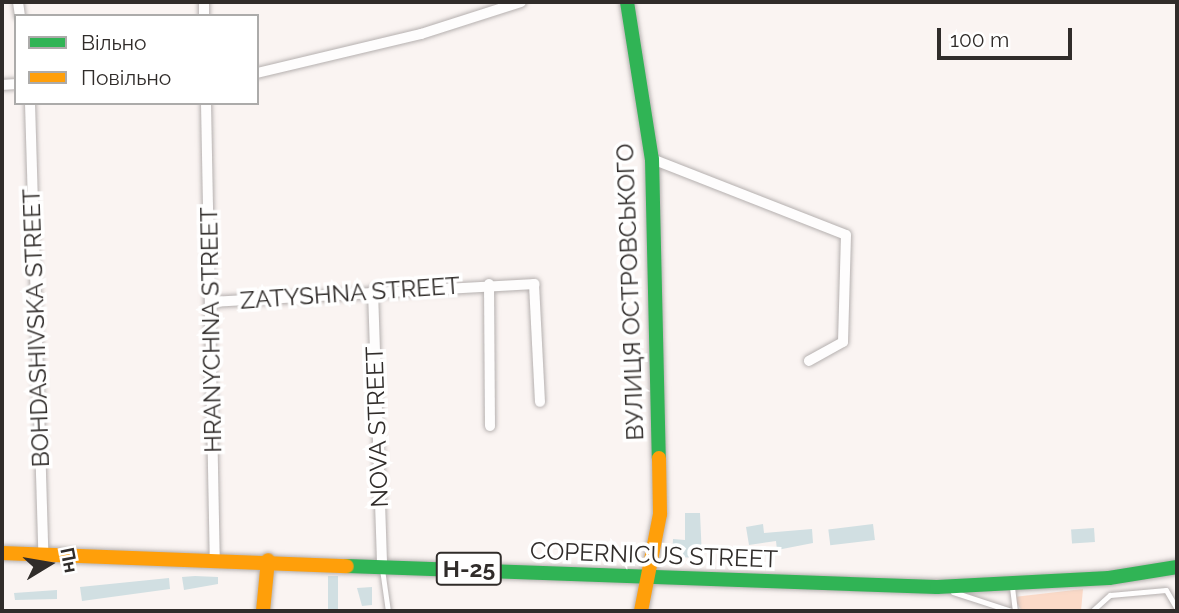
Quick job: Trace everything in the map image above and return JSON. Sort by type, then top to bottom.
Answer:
[{"type":"main road","name":"ВУЛИЦЯ ОСТРОВСЬКОГО","points":[[627,2],[652,159],[660,514],[641,611]]},
{"type":"main road","name":"COPERNICUS STREET","points":[[2,553],[215,556],[382,563],[645,581],[937,587],[1109,578],[1177,567]]},
{"type":"main road","points":[[263,611],[268,560]]},
{"type":"street","points":[[259,73],[421,34],[521,2]]},
{"type":"street","name":"BOHDASHIVSKA STREET","points":[[30,105],[43,553]]},
{"type":"street","name":"HRANYCHNA STREET","points":[[206,105],[215,556]]},
{"type":"street","points":[[652,159],[846,235],[843,342],[809,361]]},
{"type":"street","name":"ZATYSHNA STREET","points":[[211,302],[489,284],[534,284],[540,402]]},
{"type":"street","name":"ZATYSHNA STREET","points":[[489,284],[490,426]]},
{"type":"street","name":"NOVA STREET","points":[[373,291],[382,563]]},
{"type":"lane","points":[[382,563],[388,611]]},
{"type":"lane","points":[[1109,578],[1110,595]]},
{"type":"lane","points":[[937,587],[1013,611],[1013,584]]},
{"type":"lane","points":[[1092,611],[1110,595],[1166,590],[1177,609]]},
{"type":"shaded area","points":[[1083,589],[1081,611],[1022,611],[1013,597]]},
{"type":"building","points":[[685,513],[700,513],[702,558],[672,557],[673,539],[685,540]]},
{"type":"building","points":[[763,524],[764,533],[812,529],[813,543],[777,550],[776,541],[749,545],[746,527]]},
{"type":"building","points":[[873,524],[875,540],[830,545],[828,529]]},
{"type":"building","points":[[1094,528],[1095,542],[1072,544],[1071,530]]},
{"type":"building","points":[[328,576],[338,576],[338,611],[328,611]]},
{"type":"building","points":[[182,577],[218,577],[218,584],[184,590]]},
{"type":"building","points":[[169,578],[170,589],[82,601],[80,587]]},
{"type":"building","points":[[372,587],[372,605],[362,606],[357,588]]},
{"type":"building","points":[[57,590],[57,599],[15,600],[14,593]]},
{"type":"traffic: fast","points":[[627,2],[652,159],[659,458]]},
{"type":"traffic: fast","points":[[347,566],[937,587],[1109,578],[1177,567]]},
{"type":"traffic: slow","points":[[641,611],[660,514],[659,458]]},
{"type":"traffic: slow","points":[[2,553],[347,566]]},
{"type":"traffic: slow","points":[[263,611],[268,560]]}]
